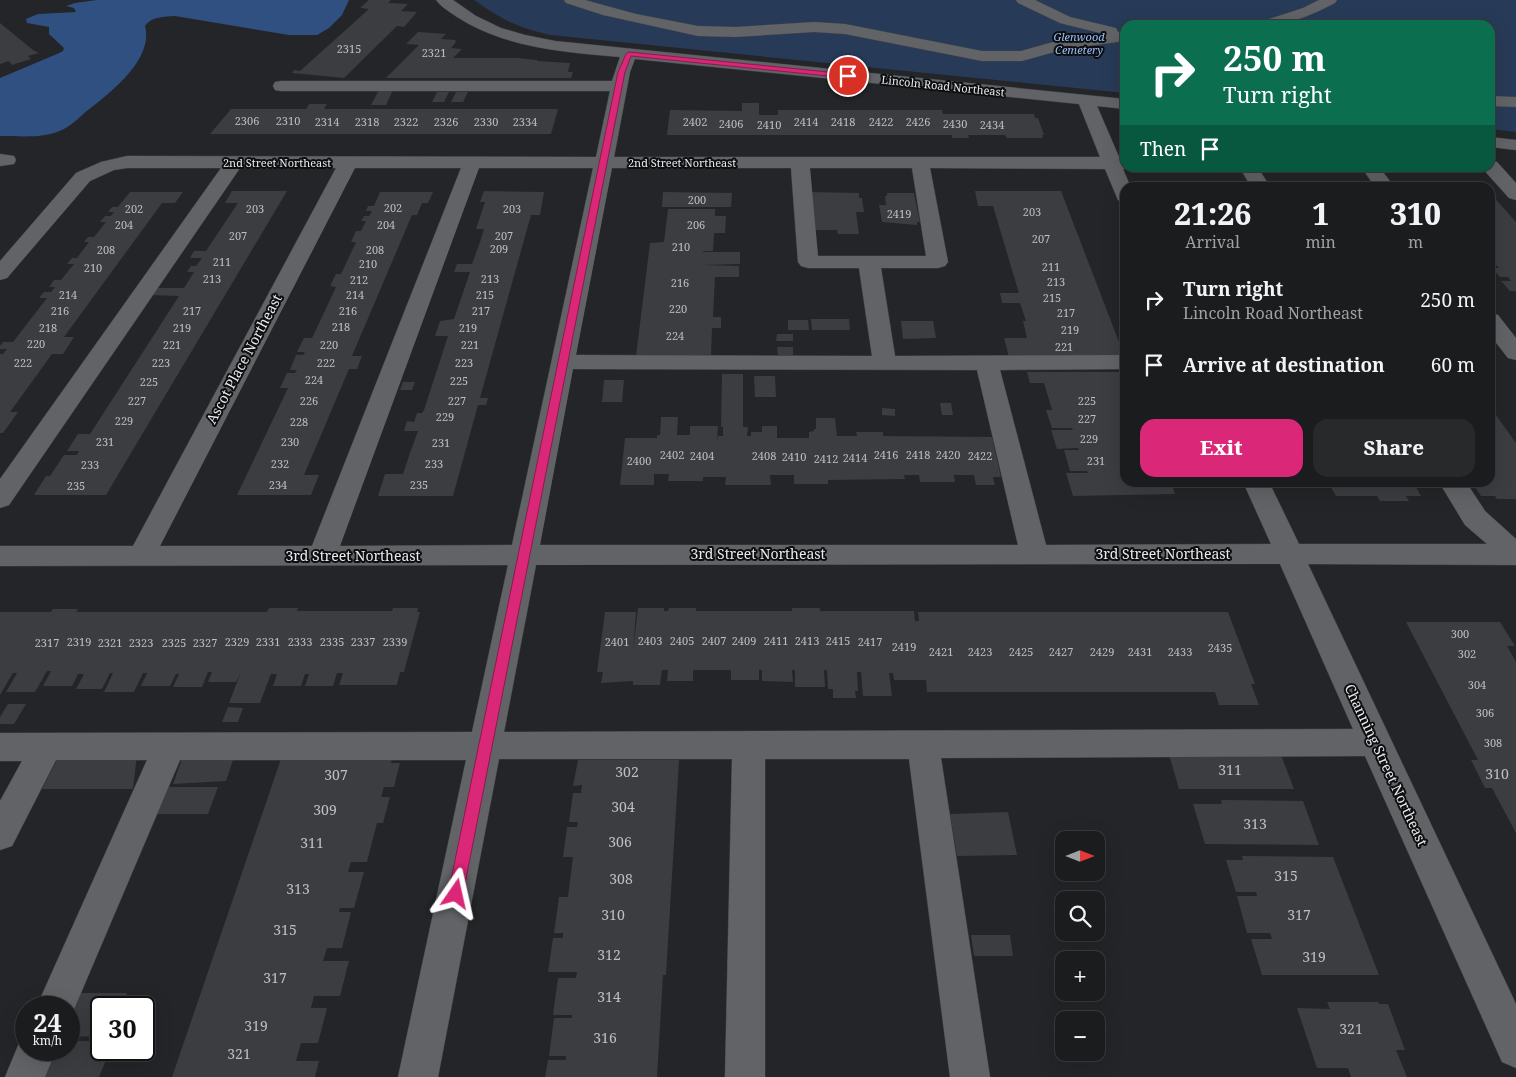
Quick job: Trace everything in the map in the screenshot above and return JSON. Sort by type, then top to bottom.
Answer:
[{"type":"street","name":"Lincoln Road Northeast","points":[[444,0],[476,24],[510,37],[555,46],[1120,103]]},
{"type":"street","points":[[570,0],[603,12],[636,20],[698,31],[736,32],[814,27],[845,29],[982,56],[1022,56],[1064,44],[1120,36]]},
{"type":"street","points":[[1023,0],[1065,20],[1120,34]]},
{"type":"street","points":[[1280,20],[1308,11],[1330,0]]},
{"type":"street","points":[[418,1077],[603,163],[622,72],[629,54]]},
{"type":"street","points":[[282,86],[619,86]]},
{"type":"street","points":[[1086,100],[1118,163],[1122,182]]},
{"type":"street","points":[[1495,100],[1516,102]]},
{"type":"street","points":[[1495,143],[1516,145]]},
{"type":"street","points":[[1495,161],[1516,160]]},
{"type":"street","name":"2nd Street Northeast","points":[[0,274],[79,182],[91,172],[127,162],[1118,163]]},
{"type":"street","points":[[0,499],[234,163]]},
{"type":"street","name":"Ascot Place Northeast","points":[[141,556],[348,163]]},
{"type":"street","points":[[322,556],[472,163]]},
{"type":"street","points":[[800,163],[808,262],[938,262],[920,163]]},
{"type":"street","points":[[1495,171],[1516,194]]},
{"type":"street","points":[[869,262],[884,363]]},
{"type":"street","points":[[1495,326],[1516,353]]},
{"type":"street","points":[[563,362],[1120,362]]},
{"type":"street","points":[[987,362],[1034,554]]},
{"type":"street","name":"Channing Street Northeast","points":[[1258,487],[1516,1048]]},
{"type":"street","points":[[1455,487],[1475,518],[1516,554]]},
{"type":"street","name":"3rd Street Northeast","points":[[0,556],[1516,554]]},
{"type":"street","points":[[0,747],[1376,742]]},
{"type":"street","points":[[745,1077],[749,745]]},
{"type":"street","points":[[923,745],[970,1077]]},
{"type":"street","points":[[60,996],[170,746]]},
{"type":"street","points":[[0,835],[46,747]]},
{"type":"street","points":[[25,1077],[32,1061]]},
{"type":"green space","name":"Glenwood Cemetery","points":[[474,0],[1516,0],[1516,132],[1495,130],[1495,20],[1120,20],[1120,92],[550,35],[528,29],[493,13]]},
{"type":"shaded area","points":[[97,0],[349,0],[342,15],[329,28],[317,35],[289,35],[175,16],[151,20],[145,26],[146,38],[143,51],[128,74],[108,94],[71,125],[57,132],[41,136],[0,136],[0,78],[57,54],[63,51],[64,48],[49,34],[49,27],[27,23],[26,19],[38,14],[76,12],[74,8],[66,6]]},
{"type":"building","points":[[369,0],[391,0],[388,3],[408,4],[401,11],[417,12],[404,27],[397,26],[344,78],[292,73],[294,70],[300,71],[369,9],[360,8]]},
{"type":"building","points":[[0,23],[39,53],[28,56],[31,59],[12,65],[9,61],[0,64]]},
{"type":"building","points":[[418,32],[446,34],[441,39],[455,40],[456,42],[451,48],[462,49],[453,58],[517,58],[570,63],[568,72],[573,72],[571,78],[386,78],[419,45],[406,44]]},
{"type":"building","points":[[379,90],[393,90],[386,105],[371,105]]},
{"type":"building","points":[[437,92],[449,92],[444,102],[432,102]]},
{"type":"building","points":[[456,92],[468,92],[463,102],[451,102]]},
{"type":"building","points":[[742,103],[759,103],[759,115],[778,115],[778,110],[942,110],[943,114],[1034,114],[1035,118],[1038,118],[1044,135],[1042,135],[1043,138],[968,135],[969,138],[952,138],[952,135],[667,135],[670,110],[742,111]]},
{"type":"building","points":[[309,104],[327,104],[324,109],[558,109],[551,134],[210,134],[231,109],[306,109]]},
{"type":"building","points":[[232,191],[287,191],[106,495],[34,495],[46,476],[50,476],[64,455],[77,455],[79,451],[67,451],[78,434],[90,434],[179,296],[150,295],[155,288],[184,288],[194,272],[187,272],[191,266],[196,266],[202,258],[190,258],[194,251],[206,251],[238,203],[225,203]]},
{"type":"building","points":[[484,191],[544,192],[540,215],[531,215],[480,398],[488,398],[486,405],[478,405],[453,496],[378,496],[385,474],[403,474],[418,431],[404,431],[407,421],[414,422],[417,413],[422,413],[424,410],[448,336],[435,336],[440,321],[454,319],[470,272],[454,272],[457,264],[472,264],[480,242],[484,229],[476,229],[485,202],[480,202]]},
{"type":"building","points":[[975,191],[1061,191],[1120,345],[1120,355],[1009,357],[1004,338],[1027,338],[1023,321],[1026,321],[1020,303],[1002,303],[1000,293],[1019,293],[993,206],[978,206]]},
{"type":"building","points":[[130,192],[183,192],[175,203],[162,203],[64,337],[74,337],[63,354],[52,354],[10,412],[18,412],[3,433],[0,433],[0,354],[3,354],[7,349],[0,349],[0,346],[3,342],[13,342],[47,298],[39,298],[44,292],[51,292],[55,287],[49,287],[54,280],[61,280],[74,264],[67,264],[72,258],[77,258],[89,242],[84,242],[88,237],[94,237],[106,222],[100,222],[105,216],[111,216],[114,212],[108,212],[112,207],[118,207]]},
{"type":"building","points":[[380,192],[433,192],[428,203],[422,203],[417,215],[412,215],[352,356],[362,356],[357,369],[349,369],[304,475],[319,475],[311,495],[237,495],[288,388],[280,388],[287,373],[295,373],[297,370],[290,370],[296,355],[303,355],[305,352],[297,352],[304,338],[312,338],[336,287],[330,286],[336,274],[341,274],[356,242],[351,242],[356,231],[361,231],[366,221],[361,221],[364,216],[369,216],[372,211],[366,211],[368,206],[374,206]]},
{"type":"building","points":[[663,192],[732,193],[731,207],[662,207]]},
{"type":"building","points":[[808,192],[859,193],[859,198],[862,198],[864,212],[856,212],[859,234],[838,234],[837,230],[811,230]]},
{"type":"building","points":[[887,193],[914,193],[920,222],[917,222],[917,225],[882,222],[879,205],[886,205],[885,196],[887,196]]},
{"type":"building","points":[[1495,199],[1516,222],[1516,291],[1510,291],[1501,281],[1511,281],[1508,277],[1500,277],[1495,271],[1495,268],[1499,268],[1495,264]]},
{"type":"building","points":[[668,209],[715,209],[715,216],[726,216],[725,233],[714,233],[713,251],[703,252],[740,252],[740,264],[702,265],[739,266],[739,277],[715,277],[713,317],[721,317],[721,328],[712,328],[711,356],[636,356],[650,243],[664,242]]},
{"type":"building","points":[[811,319],[849,319],[850,330],[812,330]]},
{"type":"building","points":[[788,320],[808,320],[809,330],[788,330]]},
{"type":"building","points":[[901,321],[933,321],[936,338],[903,339]]},
{"type":"building","points":[[777,334],[793,334],[793,341],[776,341]]},
{"type":"building","points":[[777,347],[793,347],[793,355],[778,355]]},
{"type":"building","points":[[1027,372],[1120,372],[1120,487],[1173,487],[1175,494],[1073,496],[1066,473],[1088,473],[1087,471],[1070,471],[1064,450],[1079,450],[1078,448],[1057,449],[1051,430],[1073,430],[1072,428],[1052,428],[1046,410],[1052,410],[1044,383],[1030,383]]},
{"type":"building","points":[[722,374],[743,374],[743,427],[748,427],[747,436],[751,436],[751,432],[762,432],[762,426],[777,426],[777,438],[809,438],[809,432],[816,429],[816,418],[835,418],[837,436],[857,436],[856,432],[883,432],[883,436],[992,437],[1001,477],[993,477],[995,485],[976,485],[974,475],[954,475],[955,482],[920,482],[919,475],[904,475],[905,479],[828,480],[828,484],[794,484],[794,475],[770,475],[771,485],[725,485],[726,477],[703,477],[703,481],[668,481],[669,474],[654,474],[654,485],[620,485],[625,438],[657,438],[657,435],[660,435],[661,417],[678,417],[677,435],[690,435],[690,426],[718,426],[717,442],[718,436],[723,436],[723,427],[721,427]]},
{"type":"building","points":[[754,376],[775,376],[776,397],[755,397]]},
{"type":"building","points":[[604,380],[624,380],[622,402],[602,402]]},
{"type":"building","points":[[403,382],[415,382],[412,390],[400,390]]},
{"type":"building","points":[[940,403],[951,403],[953,415],[942,415]]},
{"type":"building","points":[[882,408],[895,409],[895,416],[882,415]]},
{"type":"building","points":[[1495,414],[1516,443],[1516,499],[1497,499],[1495,496],[1481,496],[1475,487],[1495,487]]},
{"type":"building","points":[[1331,487],[1416,487],[1421,496],[1406,496],[1409,501],[1380,501],[1377,496],[1336,496]]},
{"type":"building","points":[[269,608],[298,608],[297,611],[392,611],[393,608],[418,608],[417,612],[420,612],[404,672],[400,672],[397,685],[339,685],[343,673],[337,673],[333,686],[305,686],[309,674],[305,674],[301,686],[273,686],[277,674],[271,674],[260,703],[229,703],[241,672],[236,682],[208,682],[212,672],[208,672],[202,687],[173,687],[179,674],[176,674],[170,686],[141,686],[147,673],[143,673],[134,692],[104,692],[113,673],[110,673],[102,689],[76,689],[84,674],[78,674],[72,686],[43,686],[51,671],[47,671],[35,692],[6,692],[17,673],[13,673],[0,695],[0,612],[51,612],[53,609],[78,609],[76,612],[267,612]]},
{"type":"building","points":[[638,608],[664,608],[664,611],[668,611],[669,608],[696,608],[696,611],[792,611],[792,608],[820,608],[820,611],[914,611],[915,621],[919,621],[918,612],[1228,612],[1255,684],[1251,684],[1259,705],[1219,705],[1215,692],[927,692],[926,680],[894,680],[893,673],[889,673],[892,696],[863,696],[861,672],[857,672],[858,691],[855,691],[856,698],[833,698],[833,689],[828,689],[827,670],[824,670],[825,687],[795,687],[795,670],[792,670],[793,682],[762,681],[762,670],[759,670],[759,680],[731,680],[731,670],[693,670],[693,681],[667,681],[668,670],[662,670],[660,685],[633,685],[633,681],[601,683],[603,672],[597,672],[605,612],[636,612],[633,651]]},
{"type":"building","points":[[1406,622],[1500,622],[1515,646],[1507,646],[1516,662],[1516,833],[1492,788],[1485,788],[1471,760],[1478,760]]},
{"type":"building","points":[[8,704],[26,704],[14,724],[0,724],[0,717]]},
{"type":"building","points":[[228,707],[243,708],[238,722],[222,722]]},
{"type":"building","points":[[1278,747],[1294,789],[1179,789],[1168,751]]},
{"type":"building","points":[[283,753],[393,754],[391,763],[400,763],[394,787],[384,787],[381,797],[390,797],[383,823],[377,823],[367,862],[351,862],[348,872],[364,872],[354,908],[340,908],[339,912],[351,912],[342,948],[327,948],[323,961],[349,961],[340,996],[314,996],[311,1008],[327,1008],[318,1043],[301,1043],[296,1061],[319,1061],[315,1077],[172,1077]]},
{"type":"building","points":[[60,754],[137,754],[133,789],[42,789]]},
{"type":"building","points":[[234,757],[226,781],[173,784],[182,759]]},
{"type":"building","points":[[578,760],[679,760],[666,975],[663,975],[657,1077],[545,1077],[548,1060],[566,1060],[566,1056],[549,1056],[554,1018],[572,1018],[572,1015],[553,1015],[558,978],[576,978],[577,972],[548,972],[553,938],[563,938],[563,933],[554,933],[559,897],[568,897],[573,857],[563,857],[567,827],[577,827],[578,822],[569,822],[573,793],[581,793],[582,785],[573,786]]},
{"type":"building","points":[[167,787],[218,787],[208,814],[156,814]]},
{"type":"building","points":[[1221,800],[1303,801],[1319,845],[1205,844],[1193,804],[1222,804]]},
{"type":"building","points":[[1008,812],[1017,855],[957,856],[950,814]]},
{"type":"building","points":[[1242,856],[1333,857],[1379,975],[1262,975],[1251,939],[1272,939],[1270,933],[1247,933],[1237,896],[1257,896],[1256,892],[1236,892],[1226,860],[1243,860]]},
{"type":"building","points":[[971,935],[1010,935],[1013,956],[974,956]]},
{"type":"building","points":[[77,993],[127,993],[126,996],[90,996],[90,1036],[80,1037],[80,996],[76,996]]},
{"type":"building","points":[[1327,1002],[1378,1002],[1379,1004],[1388,1004],[1405,1050],[1396,1050],[1407,1077],[1351,1077],[1348,1068],[1317,1068],[1297,1008],[1330,1009]]},
{"type":"building","points":[[80,1041],[90,1041],[90,1061],[106,1061],[99,1077],[41,1077],[48,1061],[80,1061]]},
{"type":"route","points":[[456,894],[603,163],[622,72],[629,54],[848,76]]}]
